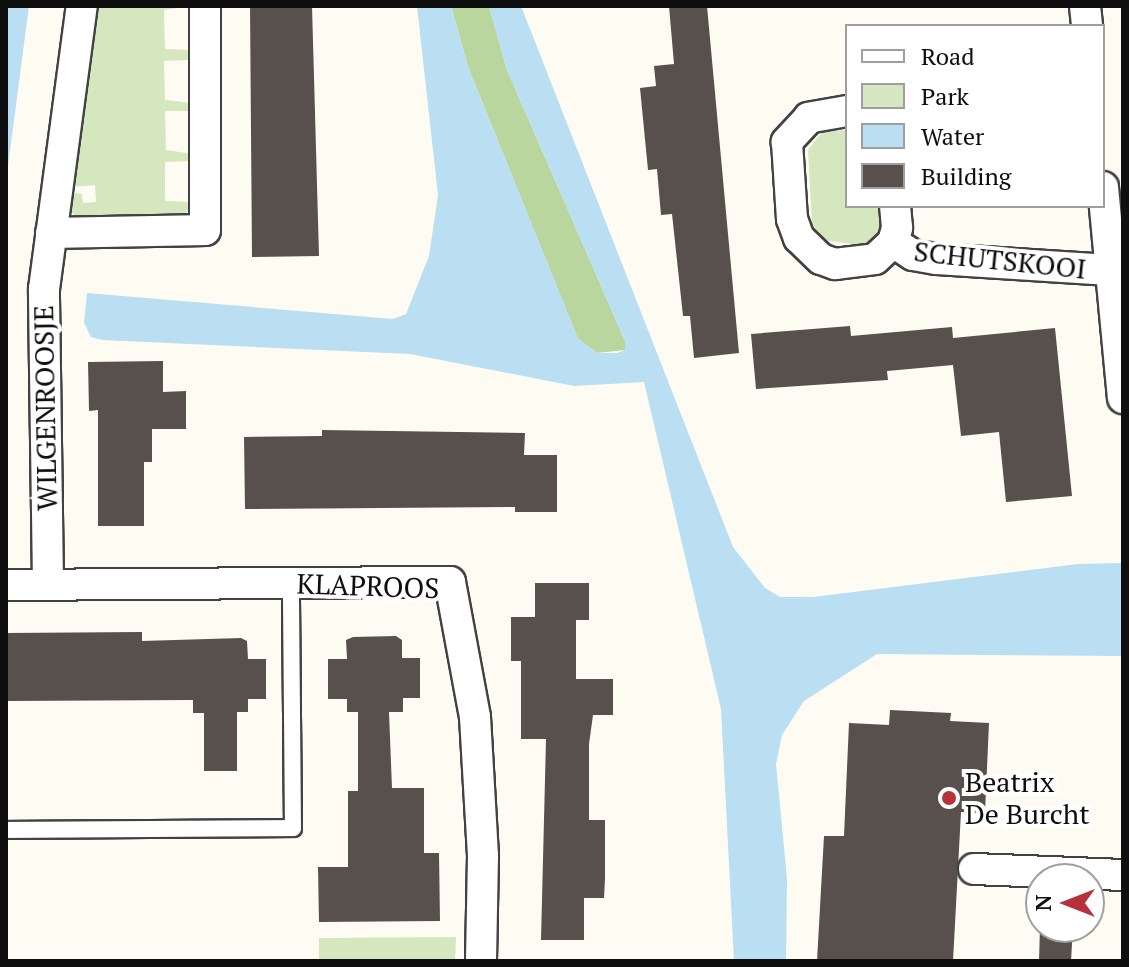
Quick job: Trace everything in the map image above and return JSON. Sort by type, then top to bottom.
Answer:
[{"type":"street","name":"WILGENROOSJE","points":[[48,584],[44,289],[82,6]]},
{"type":"street","points":[[51,233],[205,230],[205,6]]},
{"type":"street","name":"SCHUTSKOOI","points":[[845,111],[820,113],[791,133],[785,157],[792,219],[810,251],[835,264],[875,259],[893,242],[897,228],[895,208]]},
{"type":"street","points":[[1105,208],[1123,398]]},
{"type":"street","name":"SCHUTSKOOI","points":[[893,242],[901,251],[936,259],[1111,270]]},
{"type":"street","name":"KLAPROOS","points":[[6,585],[450,582],[475,717],[483,856],[481,961]]},
{"type":"street","points":[[974,869],[1123,875]]},
{"type":"lane","points":[[6,830],[293,828],[291,583]]},
{"type":"green space","points":[[95,6],[191,6],[164,10],[165,49],[191,50],[189,60],[164,61],[165,100],[192,103],[189,111],[165,111],[166,150],[193,154],[190,161],[165,162],[165,201],[191,202],[186,215],[77,217],[69,210],[70,192],[82,194],[83,203],[96,202],[95,185],[71,187]]},
{"type":"green space","points":[[451,6],[489,6],[507,70],[625,341],[625,350],[597,353],[578,339],[468,67]]},
{"type":"green space","points":[[845,130],[845,208],[882,208],[882,233],[867,246],[823,240],[812,224],[808,150],[822,132]]},
{"type":"green space","points":[[456,937],[455,961],[319,961],[319,938]]},
{"type":"water","points":[[6,6],[29,6],[6,181]]},
{"type":"water","points":[[417,6],[451,6],[468,67],[578,338],[597,353],[617,353],[625,350],[625,341],[507,70],[489,6],[521,6],[733,547],[765,588],[780,597],[813,597],[1078,564],[1123,563],[1123,656],[877,654],[804,701],[782,735],[776,764],[787,879],[786,961],[734,961],[721,709],[644,382],[574,386],[410,354],[102,340],[91,337],[84,323],[87,293],[393,319],[406,314],[429,256],[438,195]]},
{"type":"building","points":[[250,6],[312,6],[319,256],[252,257]]},
{"type":"building","points":[[669,6],[707,6],[739,353],[694,358],[690,316],[683,316],[672,214],[661,215],[657,169],[648,170],[640,88],[656,86],[654,66],[674,64]]},
{"type":"building","points":[[850,326],[851,336],[952,327],[953,338],[1055,328],[1072,496],[1006,502],[999,432],[961,436],[953,365],[887,371],[888,380],[756,389],[751,334]]},
{"type":"building","points":[[163,361],[163,392],[186,391],[186,429],[152,429],[152,462],[144,462],[144,526],[98,526],[98,410],[89,411],[88,362]]},
{"type":"building","points":[[322,430],[525,433],[524,455],[557,455],[557,512],[515,512],[515,507],[245,509],[244,437],[322,436]]},
{"type":"building","points":[[535,583],[589,583],[589,620],[576,620],[576,679],[613,679],[613,715],[593,715],[589,744],[589,820],[605,820],[605,879],[604,898],[584,898],[584,940],[541,940],[546,739],[521,739],[521,661],[511,661],[511,617],[535,617]]},
{"type":"building","points":[[142,632],[142,641],[241,638],[247,641],[248,659],[266,659],[266,699],[248,699],[248,712],[237,712],[237,771],[204,771],[204,713],[193,713],[193,700],[6,701],[6,633]]},
{"type":"building","points":[[396,636],[402,640],[402,658],[420,658],[420,698],[403,698],[403,712],[389,712],[392,788],[424,788],[424,853],[439,853],[440,921],[319,922],[318,867],[348,867],[348,791],[358,791],[358,712],[347,712],[347,699],[328,699],[328,659],[347,659],[346,640],[353,637]]},
{"type":"building","points":[[890,710],[951,713],[950,721],[989,723],[985,813],[961,812],[953,961],[817,961],[824,836],[844,836],[849,723],[889,725]]},
{"type":"building","points":[[1040,943],[1072,943],[1071,961],[1039,961]]},
{"type":"place","name":"Beatrix De Burcht","points":[[949,798]]}]
